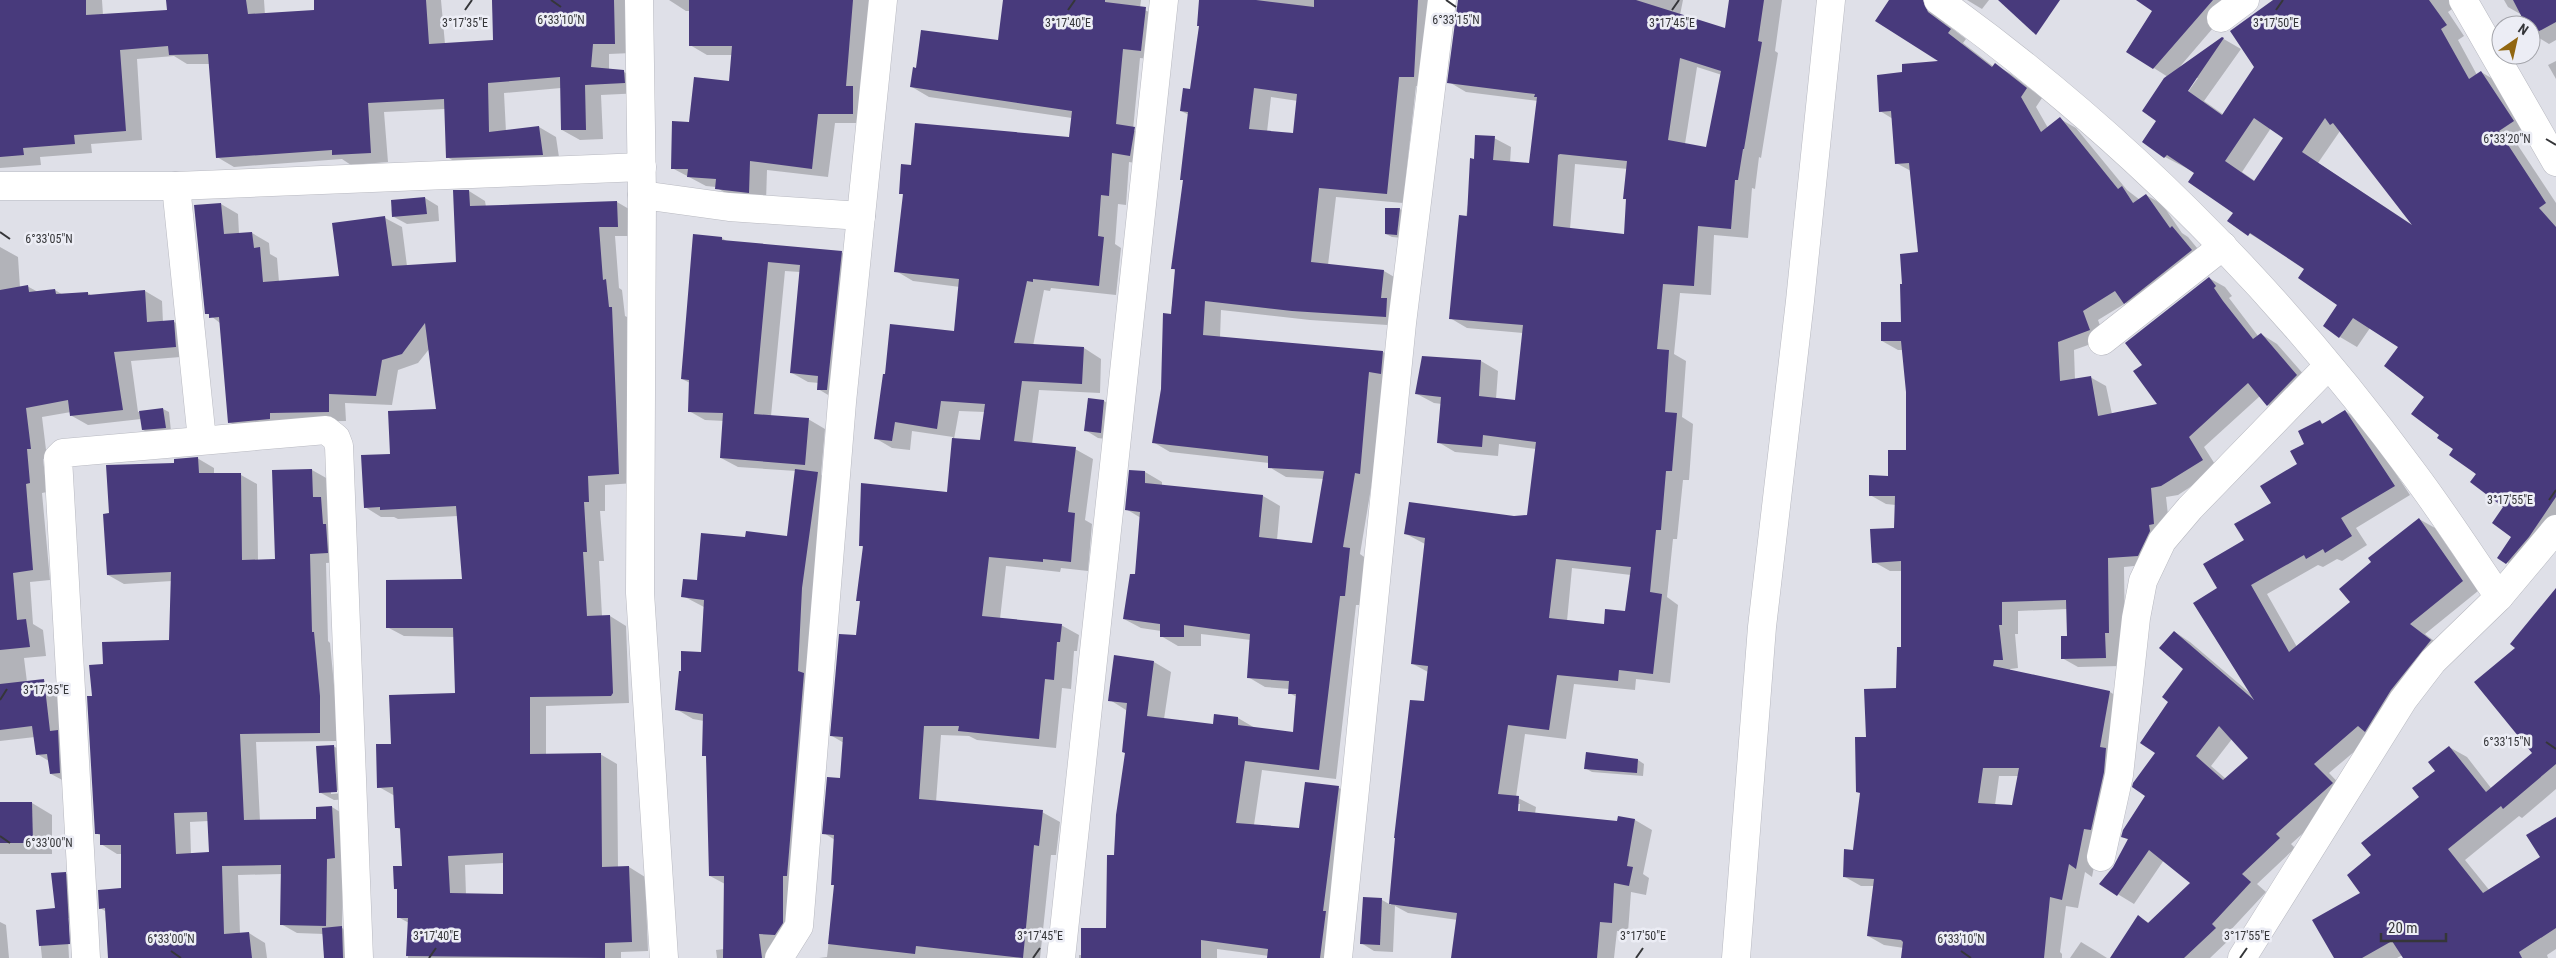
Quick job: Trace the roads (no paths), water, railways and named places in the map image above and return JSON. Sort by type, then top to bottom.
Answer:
[{"type":"street","points":[[639,0],[642,167],[640,593],[664,958]]},
{"type":"street","points":[[779,958],[800,926],[842,402],[883,0]]},
{"type":"street","points":[[1061,958],[1164,0]]},
{"type":"street","points":[[1338,958],[1402,323],[1442,0]]},
{"type":"street","points":[[1736,958],[1762,627],[1800,301],[1831,0]]},
{"type":"street","points":[[1938,0],[2037,75],[2160,182],[2223,246],[2328,366],[2414,474],[2499,597]]},
{"type":"street","points":[[2221,18],[2245,0]]},
{"type":"street","points":[[2463,0],[2552,147]]},
{"type":"street","points":[[0,186],[176,186],[642,167]]},
{"type":"street","points":[[176,186],[202,440]]},
{"type":"street","points":[[642,196],[729,207],[861,216]]},
{"type":"street","points":[[2102,341],[2223,246]]},
{"type":"street","points":[[2101,857],[2118,775],[2136,618],[2143,581],[2162,541],[2190,508],[2328,366]]},
{"type":"street","points":[[86,958],[58,458],[63,453],[326,430],[336,438],[339,446],[359,958]]},
{"type":"street","points":[[2242,958],[2403,700],[2433,661],[2499,597],[2556,530]]}]
